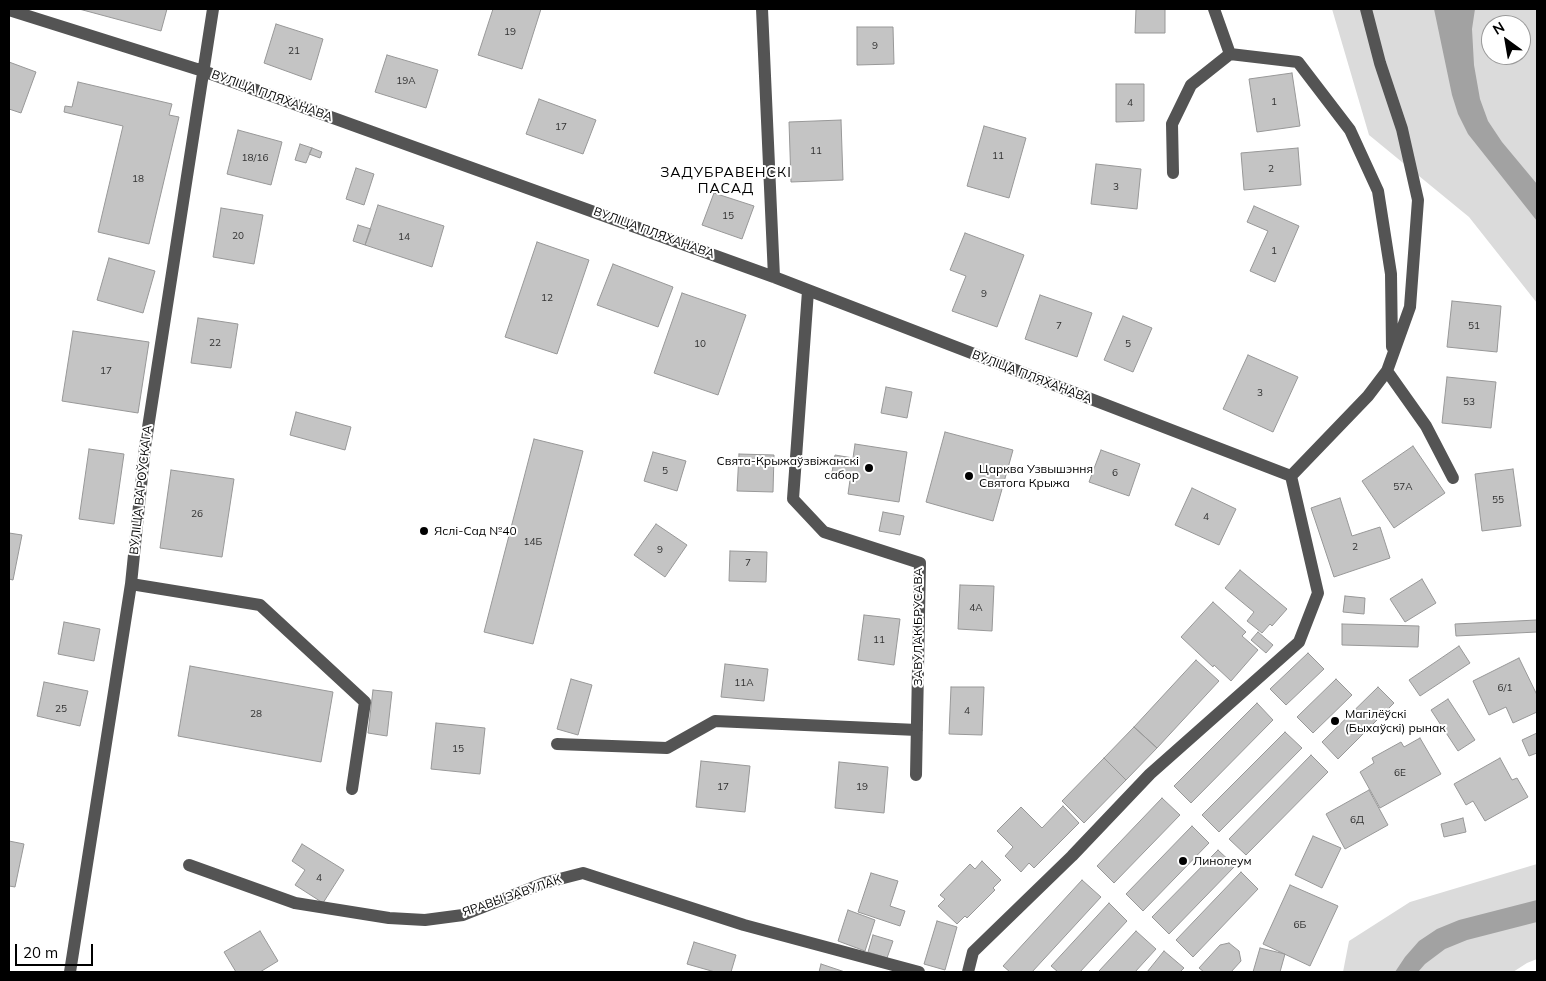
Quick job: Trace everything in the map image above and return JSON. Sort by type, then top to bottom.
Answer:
[{"type":"street","name":"ВУЛІЦА ВАРОЎСКАГА","points":[[70,972],[131,584],[145,447],[213,9]]},
{"type":"street","points":[[762,9],[774,277]]},
{"type":"street","points":[[1214,9],[1230,54]]},
{"type":"street","points":[[968,972],[973,952],[1072,856],[1150,774],[1299,642],[1318,593],[1291,476],[1368,396],[1387,372],[1410,307],[1418,200],[1402,129],[1380,62],[1366,9]]},
{"type":"street","name":"ВУЛІЦА ПЛЯХАНАВА","points":[[9,10],[203,72],[774,277],[1291,476]]},
{"type":"street","points":[[1173,173],[1172,124],[1191,85],[1230,54],[1298,62],[1350,130],[1378,191],[1391,274],[1393,358]]},
{"type":"street","name":"ЗАВУЛАК БРУСАВА","points":[[808,291],[793,499],[824,532],[920,563],[916,775]]},
{"type":"street","points":[[1387,372],[1426,426],[1452,478]]},
{"type":"street","points":[[131,584],[260,605],[365,702],[352,789]]},
{"type":"street","points":[[557,744],[667,748],[715,721],[917,730]]},
{"type":"street","name":"ЯРАВЫ ЗАВУЛАК","points":[[189,865],[295,903],[389,918],[425,920],[463,915],[544,883],[583,874],[744,925],[919,972]]},
{"type":"shaded area","points":[[1332,9],[1537,9],[1537,303],[1469,217],[1369,135]]},
{"type":"shaded area","points":[[1434,9],[1475,9],[1472,29],[1474,65],[1480,99],[1488,121],[1502,142],[1537,184],[1537,221],[1468,134],[1458,114],[1452,95]]},
{"type":"shaded area","points":[[1537,864],[1537,959],[1513,972],[1343,972],[1349,941],[1410,902]]},
{"type":"shaded area","points":[[1537,900],[1537,922],[1467,940],[1445,949],[1425,964],[1418,972],[1395,972],[1419,941],[1437,929],[1459,920]]},
{"type":"building","points":[[79,9],[167,9],[161,31]]},
{"type":"building","points":[[493,9],[541,9],[522,69],[478,55]]},
{"type":"building","points":[[1136,9],[1165,9],[1165,33],[1135,33]]},
{"type":"building","points":[[276,24],[323,39],[311,80],[264,63]]},
{"type":"building","points":[[857,27],[893,27],[894,64],[857,65]]},
{"type":"building","points":[[387,55],[438,70],[426,108],[375,92]]},
{"type":"building","points":[[9,62],[36,72],[21,113],[9,109]]},
{"type":"building","points":[[1292,73],[1300,126],[1257,132],[1249,79]]},
{"type":"building","points":[[78,82],[172,104],[169,115],[179,117],[149,244],[98,232],[123,126],[64,112],[65,106],[72,107]]},
{"type":"building","points":[[1116,84],[1144,84],[1144,121],[1116,122]]},
{"type":"building","points":[[539,99],[596,120],[583,154],[526,134]]},
{"type":"building","points":[[841,120],[843,180],[791,182],[789,122]]},
{"type":"building","points":[[984,126],[1026,138],[1009,198],[967,186]]},
{"type":"building","points":[[238,130],[282,142],[271,185],[227,174]]},
{"type":"building","points":[[300,144],[312,148],[306,163],[295,160]]},
{"type":"building","points":[[312,148],[322,152],[320,158],[309,154]]},
{"type":"building","points":[[1298,148],[1301,185],[1244,190],[1241,153]]},
{"type":"building","points":[[1096,164],[1141,169],[1137,209],[1091,204]]},
{"type":"building","points":[[356,168],[374,174],[364,205],[346,199]]},
{"type":"building","points":[[714,193],[754,206],[742,239],[702,225]]},
{"type":"building","points":[[378,205],[444,226],[432,267],[365,245]]},
{"type":"building","points":[[1254,206],[1299,226],[1275,282],[1250,271],[1268,231],[1247,222]]},
{"type":"building","points":[[221,208],[263,215],[254,264],[213,257]]},
{"type":"building","points":[[358,225],[371,229],[365,245],[353,241]]},
{"type":"building","points":[[965,233],[1024,255],[997,327],[952,311],[966,276],[950,270]]},
{"type":"building","points":[[537,242],[589,260],[557,354],[505,337]]},
{"type":"building","points":[[109,258],[155,271],[143,313],[97,300]]},
{"type":"building","points":[[613,264],[673,287],[658,327],[597,305]]},
{"type":"building","points":[[682,293],[746,315],[718,395],[654,373]]},
{"type":"building","points":[[1040,295],[1092,313],[1077,357],[1025,339]]},
{"type":"building","points":[[1452,301],[1501,306],[1497,352],[1447,347]]},
{"type":"building","points":[[1123,316],[1152,328],[1133,372],[1104,360]]},
{"type":"building","points":[[198,318],[238,324],[231,368],[191,363]]},
{"type":"building","points":[[73,331],[149,342],[138,413],[62,401]]},
{"type":"building","points":[[1248,355],[1298,377],[1273,432],[1223,409]]},
{"type":"building","points":[[1447,377],[1496,382],[1491,428],[1442,423]]},
{"type":"building","points":[[886,387],[912,392],[907,418],[881,413]]},
{"type":"building","points":[[296,412],[351,427],[345,450],[290,435]]},
{"type":"building","name":"Царква Узвышэння Святога Крыжа","points":[[945,432],[1013,450],[993,521],[926,502]]},
{"type":"building","points":[[534,439],[583,451],[533,644],[484,632]]},
{"type":"building","name":"Свята-Крыжаўзвіжанскі сабор","points":[[855,444],[907,452],[899,502],[848,494],[850,480],[831,478],[835,455],[853,458]]},
{"type":"building","points":[[1413,446],[1445,493],[1394,528],[1362,481]]},
{"type":"building","points":[[89,449],[124,454],[114,524],[79,519]]},
{"type":"building","points":[[1101,450],[1140,464],[1129,496],[1089,482]]},
{"type":"building","points":[[653,452],[686,461],[677,491],[644,481]]},
{"type":"building","points":[[739,454],[774,455],[773,492],[737,491]]},
{"type":"building","points":[[1513,469],[1521,526],[1482,531],[1475,474]]},
{"type":"building","points":[[171,470],[234,479],[222,557],[160,548]]},
{"type":"building","points":[[1192,488],[1236,509],[1219,545],[1175,525]]},
{"type":"building","points":[[1340,498],[1352,536],[1380,527],[1390,558],[1334,577],[1311,508]]},
{"type":"building","points":[[883,512],[904,516],[900,535],[879,531]]},
{"type":"building","points":[[656,524],[687,545],[665,577],[634,555]]},
{"type":"building","points":[[9,533],[22,535],[13,580],[9,579]]},
{"type":"building","points":[[730,551],[767,552],[766,582],[729,581]]},
{"type":"building","points":[[1240,570],[1287,609],[1272,626],[1270,624],[1262,633],[1247,621],[1254,612],[1225,588]]},
{"type":"building","points":[[1422,579],[1436,603],[1405,622],[1390,599]]},
{"type":"building","points":[[960,585],[994,586],[992,631],[958,629]]},
{"type":"building","points":[[1345,596],[1365,598],[1364,614],[1343,612]]},
{"type":"building","points":[[1213,602],[1246,632],[1242,636],[1258,650],[1231,681],[1181,637]]},
{"type":"building","points":[[864,615],[900,619],[894,665],[858,660]]},
{"type":"building","points":[[1537,620],[1537,632],[1456,636],[1455,624]]},
{"type":"building","points":[[64,622],[100,629],[94,661],[58,654]]},
{"type":"building","points":[[1342,624],[1419,626],[1418,647],[1342,645]]},
{"type":"building","points":[[1258,632],[1273,645],[1266,653],[1251,640]]},
{"type":"building","points":[[1459,646],[1470,663],[1420,696],[1409,680]]},
{"type":"building","points":[[1308,653],[1324,669],[1286,705],[1270,689]]},
{"type":"building","points":[[1519,658],[1537,695],[1537,712],[1513,723],[1506,707],[1489,715],[1473,681]]},
{"type":"building","points":[[1196,660],[1219,681],[1157,748],[1134,727]]},
{"type":"building","points":[[725,664],[768,669],[764,701],[721,697]]},
{"type":"building","points":[[190,666],[333,692],[321,762],[178,736]]},
{"type":"building","points":[[571,679],[592,685],[578,735],[557,729]]},
{"type":"building","points":[[1336,679],[1352,695],[1313,733],[1297,717]]},
{"type":"building","points":[[44,682],[88,691],[80,726],[37,716]]},
{"type":"building","points":[[951,687],[984,687],[982,735],[949,734]]},
{"type":"building","points":[[1378,687],[1394,703],[1338,759],[1322,742]]},
{"type":"building","points":[[373,690],[392,692],[387,736],[368,733]]},
{"type":"building","points":[[1448,699],[1475,740],[1458,751],[1431,710]]},
{"type":"building","points":[[1257,703],[1273,720],[1191,803],[1174,786]]},
{"type":"building","points":[[436,723],[485,728],[480,774],[431,769]]},
{"type":"building","points":[[1134,727],[1157,748],[1126,780],[1104,758]]},
{"type":"building","points":[[1285,732],[1302,748],[1219,832],[1202,815]]},
{"type":"building","points":[[1537,733],[1537,753],[1529,756],[1522,740]]},
{"type":"building","points":[[1420,738],[1441,774],[1380,808],[1360,772],[1374,763],[1372,758],[1401,742],[1404,747]]},
{"type":"building","points":[[1311,755],[1328,772],[1246,855],[1229,839]]},
{"type":"building","points":[[1104,758],[1126,780],[1084,823],[1062,801]]},
{"type":"building","points":[[1500,758],[1512,780],[1517,778],[1528,797],[1485,821],[1473,801],[1466,805],[1454,784]]},
{"type":"building","points":[[701,761],[750,766],[745,812],[696,807]]},
{"type":"building","points":[[839,762],[888,767],[884,813],[835,808]]},
{"type":"building","points":[[1369,790],[1388,825],[1345,849],[1326,814]]},
{"type":"building","points":[[1162,798],[1180,815],[1114,883],[1097,866]]},
{"type":"building","points":[[1063,806],[1079,823],[1034,868],[1029,863],[1021,872],[1005,856],[1013,847],[997,831],[1021,807],[1042,828]]},
{"type":"building","points":[[1463,818],[1466,832],[1444,837],[1441,824]]},
{"type":"building","points":[[1192,826],[1209,843],[1143,911],[1126,894]]},
{"type":"building","points":[[1313,836],[1341,848],[1322,888],[1295,875]]},
{"type":"building","points":[[9,841],[24,844],[15,887],[9,886]]},
{"type":"building","points":[[302,844],[344,870],[323,903],[295,885],[305,870],[292,861]]},
{"type":"building","points":[[1218,850],[1235,866],[1169,934],[1152,917]]},
{"type":"building","points":[[982,861],[1001,880],[993,888],[995,890],[967,918],[965,916],[957,924],[938,906],[945,899],[940,895],[970,864],[975,869]]},
{"type":"building","points":[[1241,872],[1258,889],[1193,957],[1176,940]]},
{"type":"building","points":[[871,873],[898,881],[890,906],[905,911],[900,926],[858,912]]},
{"type":"building","points":[[1082,880],[1101,897],[1032,972],[1010,972],[1003,966]]},
{"type":"building","points":[[1290,885],[1338,906],[1310,966],[1263,944]]},
{"type":"building","points":[[1109,903],[1127,921],[1080,972],[1058,972],[1051,966]]},
{"type":"building","points":[[848,910],[875,920],[865,951],[838,941]]},
{"type":"building","points":[[937,921],[957,927],[945,970],[924,964]]},
{"type":"building","points":[[260,931],[278,961],[260,972],[236,972],[224,952]]},
{"type":"building","points":[[1136,931],[1156,949],[1135,972],[1099,971]]},
{"type":"building","points":[[873,935],[893,941],[887,958],[868,952]]},
{"type":"building","points":[[694,942],[736,955],[731,972],[715,972],[687,964]]},
{"type":"building","points":[[1229,943],[1239,951],[1241,961],[1231,972],[1204,972],[1199,968],[1220,945]]},
{"type":"building","points":[[1260,948],[1285,954],[1280,972],[1253,972]]},
{"type":"building","points":[[1164,951],[1184,968],[1180,972],[1147,972]]},
{"type":"building","points":[[821,964],[845,972],[819,972]]},
{"type":"place","name":"Свята-Крыжаўзвіжанскі сабор","points":[[869,468]]},
{"type":"place","name":"Царква Узвышэння Святога Крыжа","points":[[969,476]]},
{"type":"place","name":"Яслі-Сад №40","points":[[424,531]]},
{"type":"place","name":"Магілёўскі (Быхаўскі) рынак","points":[[1335,721]]},
{"type":"place","name":"Линолеум","points":[[1183,861]]},
{"type":"district","name":"ЗАДУБРАВЕНСКІ ПАСАД","points":[[726,182]]}]
